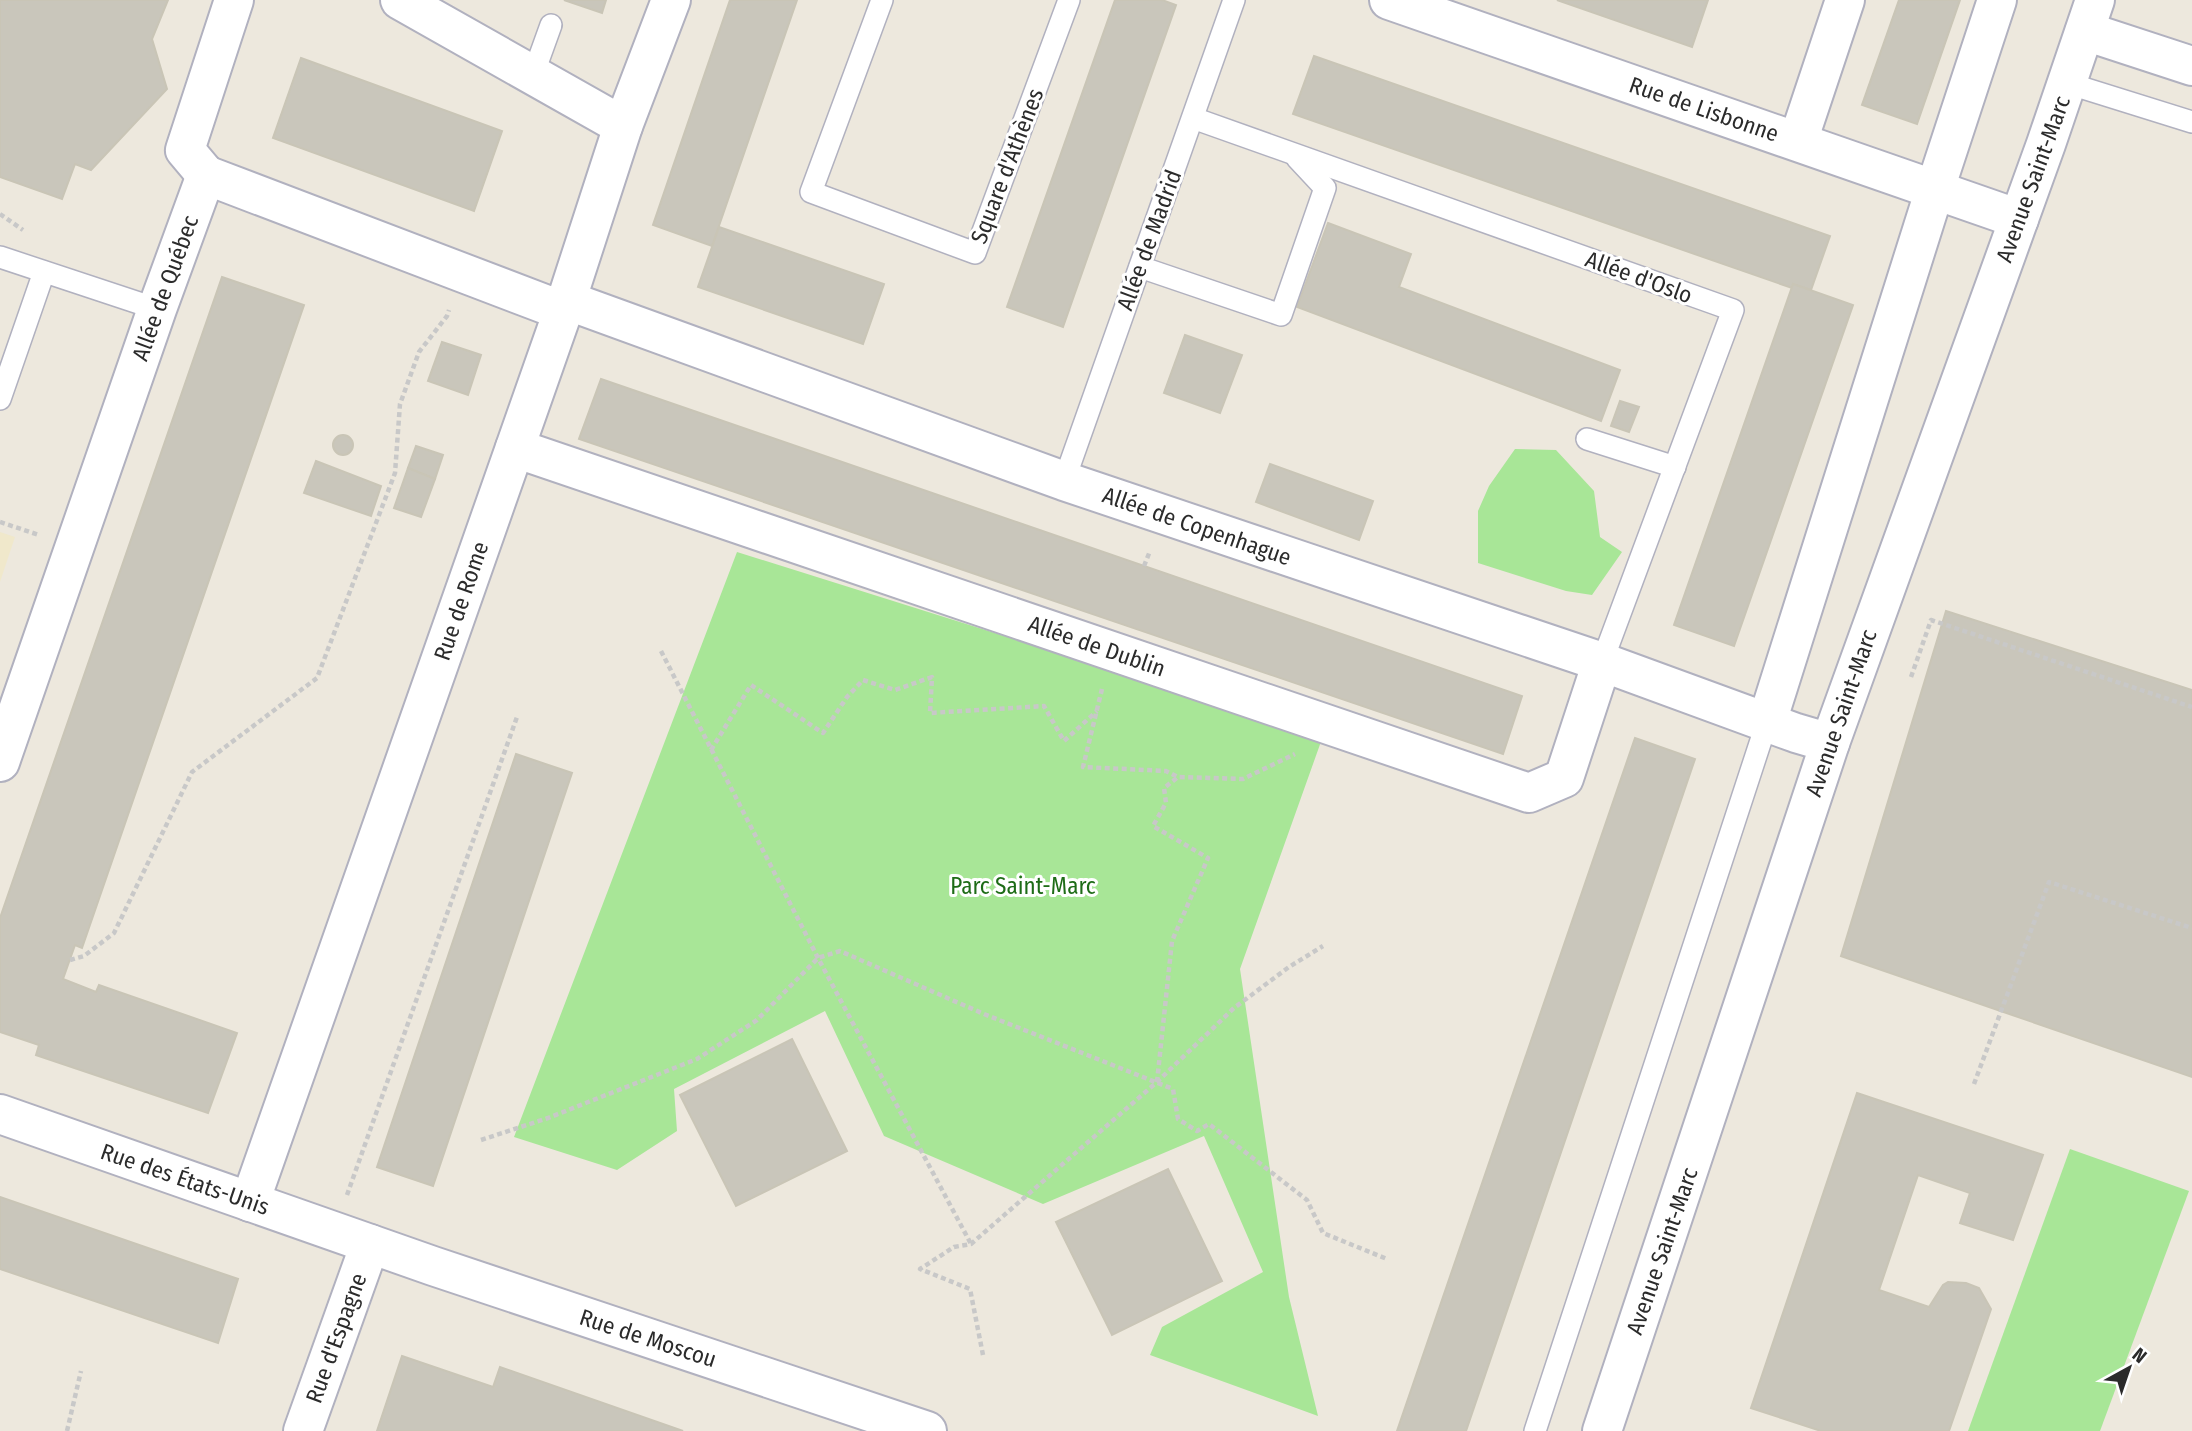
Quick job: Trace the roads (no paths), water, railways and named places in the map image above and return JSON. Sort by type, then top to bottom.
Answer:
[{"type":"street","points":[[234,0],[185,150],[206,175],[462,272],[564,306]]},
{"type":"street","points":[[400,0],[622,126]]},
{"type":"street","name":"Rue de Rome","points":[[250,1202],[515,448],[622,126],[671,0]]},
{"type":"street","name":"Rue de Lisbonne","points":[[1389,0],[2019,219]]},
{"type":"street","points":[[1798,141],[1845,0]]},
{"type":"street","points":[[1767,722],[1997,0]]},
{"type":"street","points":[[2090,15],[2192,66]]},
{"type":"street","name":"Avenue Saint-Marc","points":[[1602,1431],[1830,743],[2090,15]]},
{"type":"street","name":"Allée de Québec","points":[[0,762],[206,175]]},
{"type":"street","name":"Allée de Copenhague","points":[[564,306],[1064,481],[1830,743]]},
{"type":"street","name":"Allée de Dublin","points":[[515,448],[1529,793],[1564,778],[1602,663]]},
{"type":"street","name":"Rue des États-Unis","points":[[0,1114],[370,1244]]},
{"type":"street","name":"Rue d'Espagne","points":[[303,1431],[370,1244]]},
{"type":"street","name":"Rue de Moscou","points":[[370,1244],[927,1431]]},
{"type":"lane","name":"Square d'Athènes","points":[[882,0],[811,192],[975,253],[1069,0]]},
{"type":"lane","name":"Allée de Madrid","points":[[1064,481],[1234,0]]},
{"type":"lane","points":[[533,75],[551,25]]},
{"type":"lane","points":[[2067,83],[2192,121]]},
{"type":"lane","name":"Allée d'Oslo","points":[[1193,118],[1733,310],[1602,663]]},
{"type":"lane","points":[[1140,267],[1281,315],[1325,188],[1294,154]]},
{"type":"lane","points":[[0,257],[157,310]]},
{"type":"lane","points":[[0,399],[44,272]]},
{"type":"lane","points":[[1587,439],[1675,467]]},
{"type":"lane","points":[[1535,1431],[1767,722]]},
{"type":"park label","name":"Parc Saint-Marc","points":[[1023,886]]}]
